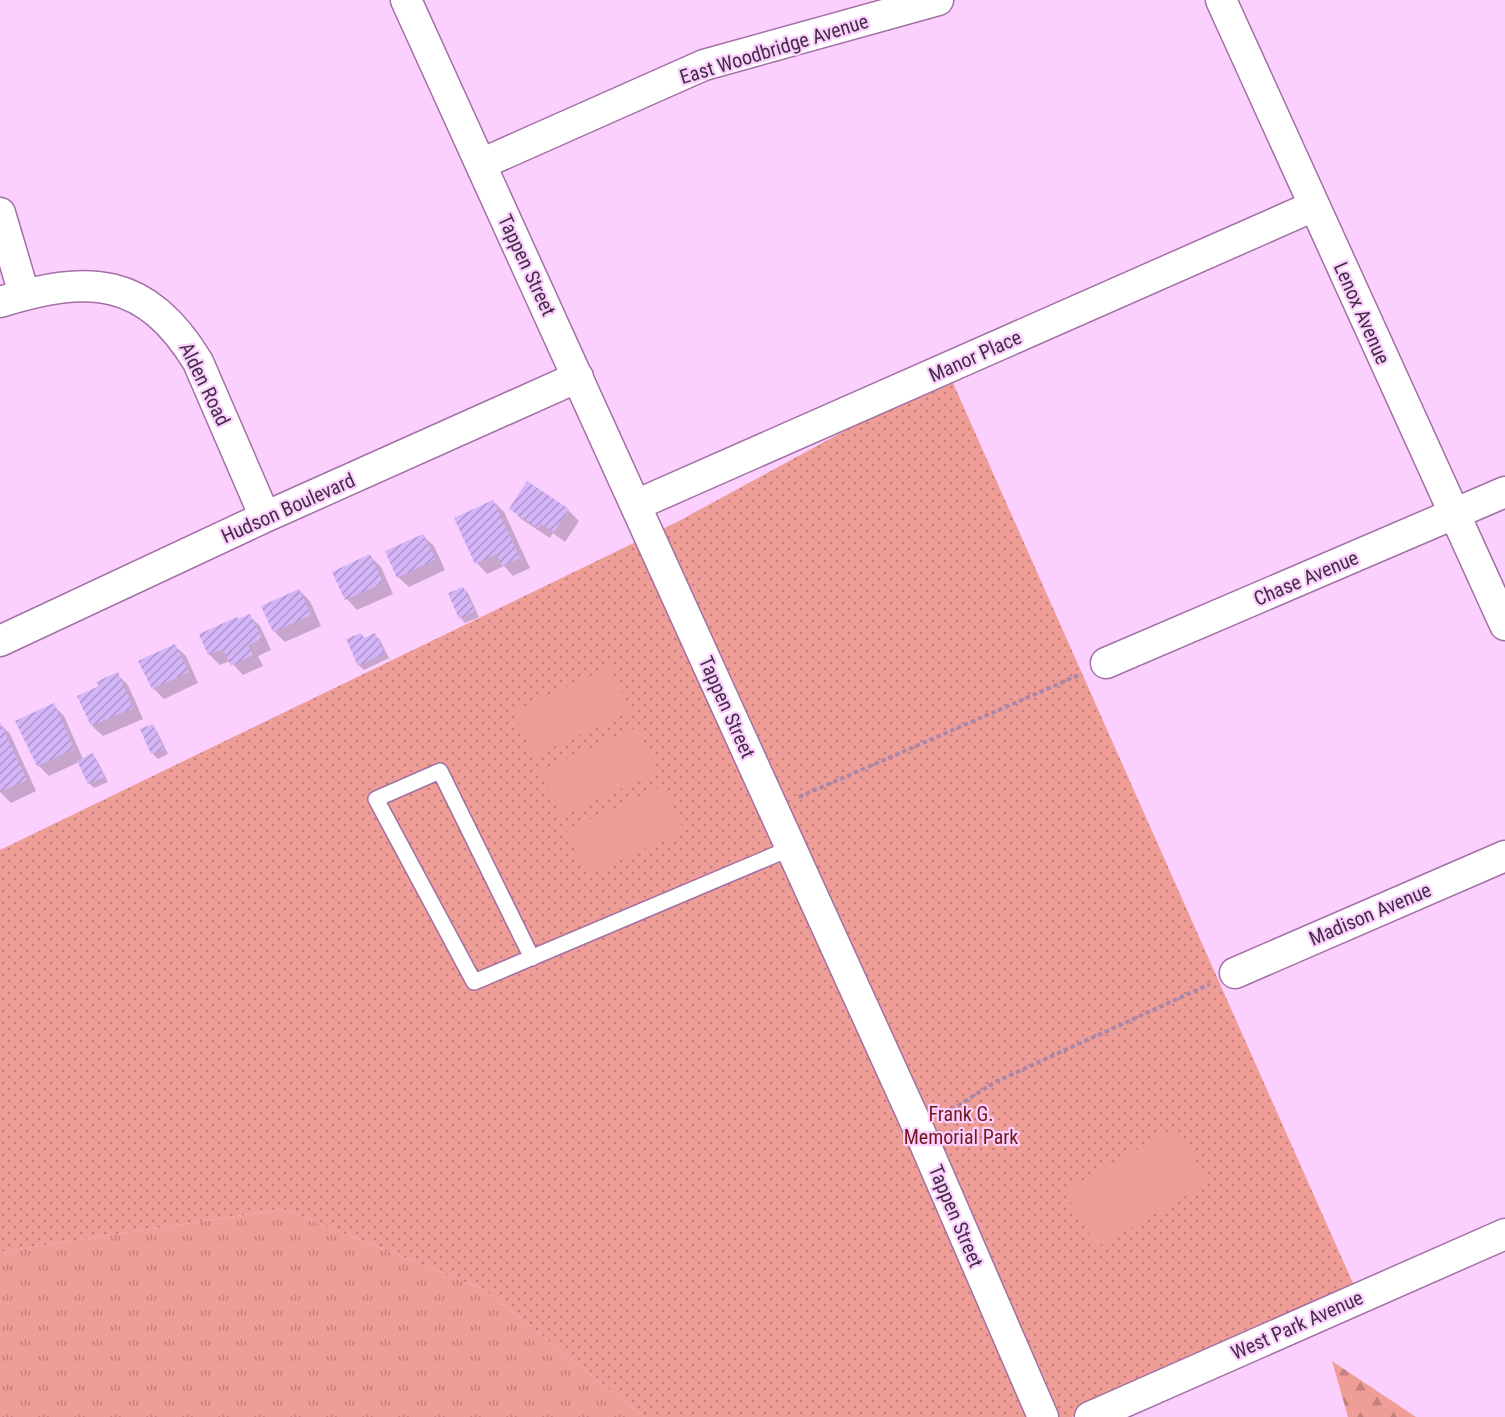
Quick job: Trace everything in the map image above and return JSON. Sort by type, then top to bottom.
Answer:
[{"type":"street","name":"Tappen Street","points":[[406,0],[919,1130],[1043,1417]]},
{"type":"street","name":"East Woodbridge Avenue","points":[[481,164],[704,65],[938,0]]},
{"type":"street","name":"Lenox Avenue","points":[[1221,0],[1505,625]]},
{"type":"street","name":"Manor Place","points":[[636,505],[1314,206]]},
{"type":"street","points":[[0,213],[12,298]]},
{"type":"street","name":"Alden Road","points":[[12,298],[77,285],[111,288],[146,303],[166,319],[184,338],[198,362],[266,517]]},
{"type":"street","name":"Hudson Boulevard","points":[[0,641],[266,517],[578,377]]},
{"type":"street","name":"Chase Avenue","points":[[1106,663],[1505,492]]},
{"type":"street","name":"Madison Avenue","points":[[1235,973],[1505,856]]},
{"type":"street","name":"West Park Avenue","points":[[1090,1417],[1505,1234]]},
{"type":"lane","points":[[532,958],[440,771],[376,799],[474,982],[532,958],[791,848]]},
{"type":"path","points":[[773,808],[1106,663]]},
{"type":"path","points":[[919,1130],[996,1082],[1235,973]]},
{"type":"green space","name":"Frank G. Memorial Park","points":[[949,374],[1356,1290],[1089,1403],[1072,1417],[644,1417],[485,1290],[283,1209],[0,1252],[0,850],[677,522]]},
{"type":"green space","points":[[610,667],[630,712],[534,756],[513,711]]},
{"type":"green space","points":[[637,727],[658,772],[561,816],[540,771]]},
{"type":"green space","points":[[663,786],[684,831],[587,876],[566,830]]},
{"type":"green space","points":[[1176,1127],[1208,1183],[1097,1247],[1064,1191]]},
{"type":"green space","points":[[283,1209],[485,1290],[644,1417],[0,1417],[0,1252]]},
{"type":"green space","points":[[1332,1361],[1416,1417],[1348,1417]]},
{"type":"building","points":[[527,481],[569,509],[554,532],[541,524],[538,528],[509,509]]},
{"type":"building","points":[[493,500],[520,558],[502,566],[496,554],[475,564],[454,518]]},
{"type":"building","points":[[423,534],[436,559],[397,578],[385,551]]},
{"type":"building","points":[[370,554],[383,583],[345,600],[332,572]]},
{"type":"building","points":[[463,587],[475,611],[459,619],[448,593]]},
{"type":"building","points":[[299,589],[311,615],[273,632],[261,606]]},
{"type":"building","points":[[250,614],[262,639],[248,645],[253,655],[231,666],[223,649],[208,655],[199,634],[237,617],[238,619]]},
{"type":"building","points":[[361,633],[364,638],[375,633],[385,653],[358,666],[346,639]]},
{"type":"building","points":[[175,644],[189,672],[152,689],[138,661]]},
{"type":"building","points":[[118,672],[133,708],[91,726],[77,696],[99,686],[96,682]]},
{"type":"building","points":[[54,703],[74,749],[37,766],[15,721]]},
{"type":"building","points":[[0,722],[27,780],[0,792]]},
{"type":"building","points":[[153,724],[164,749],[151,754],[140,729]]},
{"type":"building","points":[[93,753],[104,777],[88,784],[77,761]]}]
